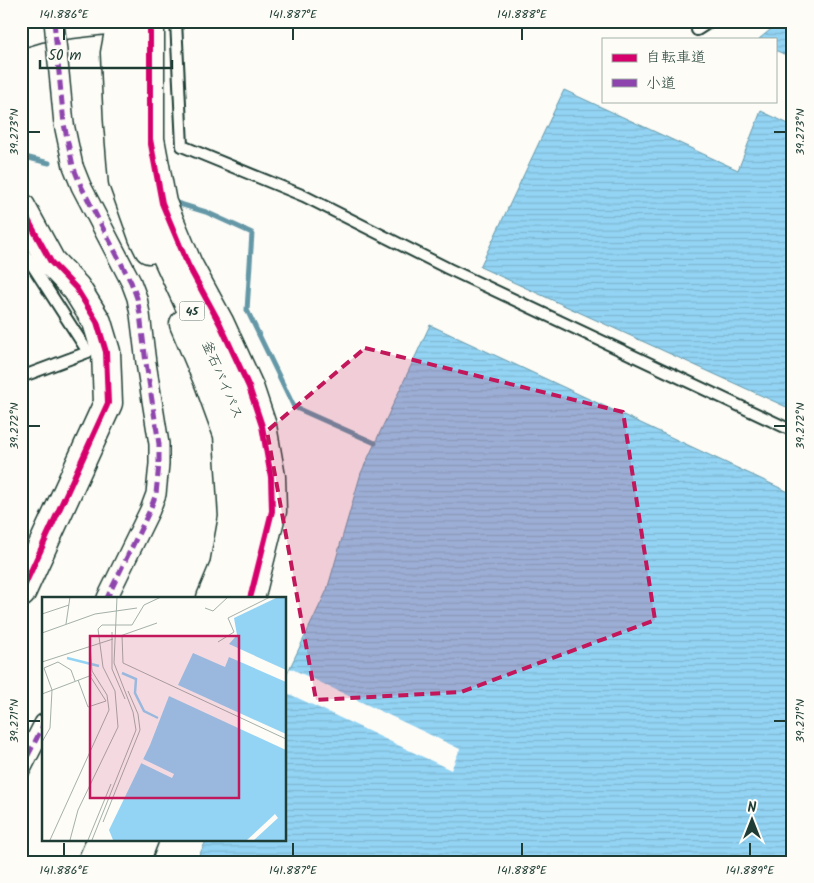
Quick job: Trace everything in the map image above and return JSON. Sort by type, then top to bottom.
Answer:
[{"type":"main road","points":[[120,21],[115,53],[123,181],[143,237],[184,324],[228,435],[233,518],[224,567],[211,597]]},
{"type":"main road","name":"釜石バイパス","points":[[134,21],[132,146],[151,222],[239,413],[248,461],[252,512],[236,583],[229,597]]},
{"type":"main road","points":[[150,21],[150,138],[162,203],[188,265],[220,324],[249,386],[262,426],[271,477],[272,511],[250,597]]},
{"type":"main road","points":[[21,593],[108,403],[106,352],[97,322],[76,288],[51,262],[22,209]]},
{"type":"main road","points":[[92,862],[102,840]]},
{"type":"main road","points":[[113,862],[123,840]]},
{"type":"main road","points":[[135,862],[144,840]]},
{"type":"street","points":[[54,21],[64,124],[73,166],[81,186],[138,298],[159,444],[156,494],[107,597]]},
{"type":"street","points":[[21,38],[41,32],[110,24],[116,21]]},
{"type":"street","points":[[21,769],[42,728]]},
{"type":"lane","points":[[176,21],[182,146],[304,196],[449,269],[793,431]]},
{"type":"lane","points":[[697,30],[711,21]]},
{"type":"lane","points":[[21,248],[88,352],[21,377]]},
{"type":"highlighted area","points":[[365,348],[623,412],[655,620],[461,692],[316,700],[267,431]]},
{"type":"water","points":[[781,21],[793,21],[793,58],[776,50],[776,38],[760,38]]},
{"type":"water","points":[[564,90],[738,170],[761,111],[793,126],[793,410],[480,267]]},
{"type":"water","points":[[430,325],[793,494],[793,862],[196,862],[207,840],[286,840],[286,676],[327,590],[361,473]]},
{"type":"pier","points":[[290,668],[460,749],[451,770],[286,692],[286,676]]},
{"type":"waterway","points":[[21,156],[49,163]]},
{"type":"waterway","points":[[170,201],[206,212],[252,233],[247,310],[294,407],[375,443]]},
{"type":"marked path","points":[[54,21],[64,124],[73,166],[81,186],[131,282],[137,298],[159,444],[156,494],[107,597]]},
{"type":"marked path","points":[[21,769],[42,728]]},
{"type":"cycle path","points":[[150,21],[150,139],[162,203],[188,265],[220,324],[249,387],[262,426],[271,477],[272,511],[250,597]]},
{"type":"cycle path","points":[[21,207],[51,262],[76,288],[97,322],[106,352],[108,403],[21,593]]}]
